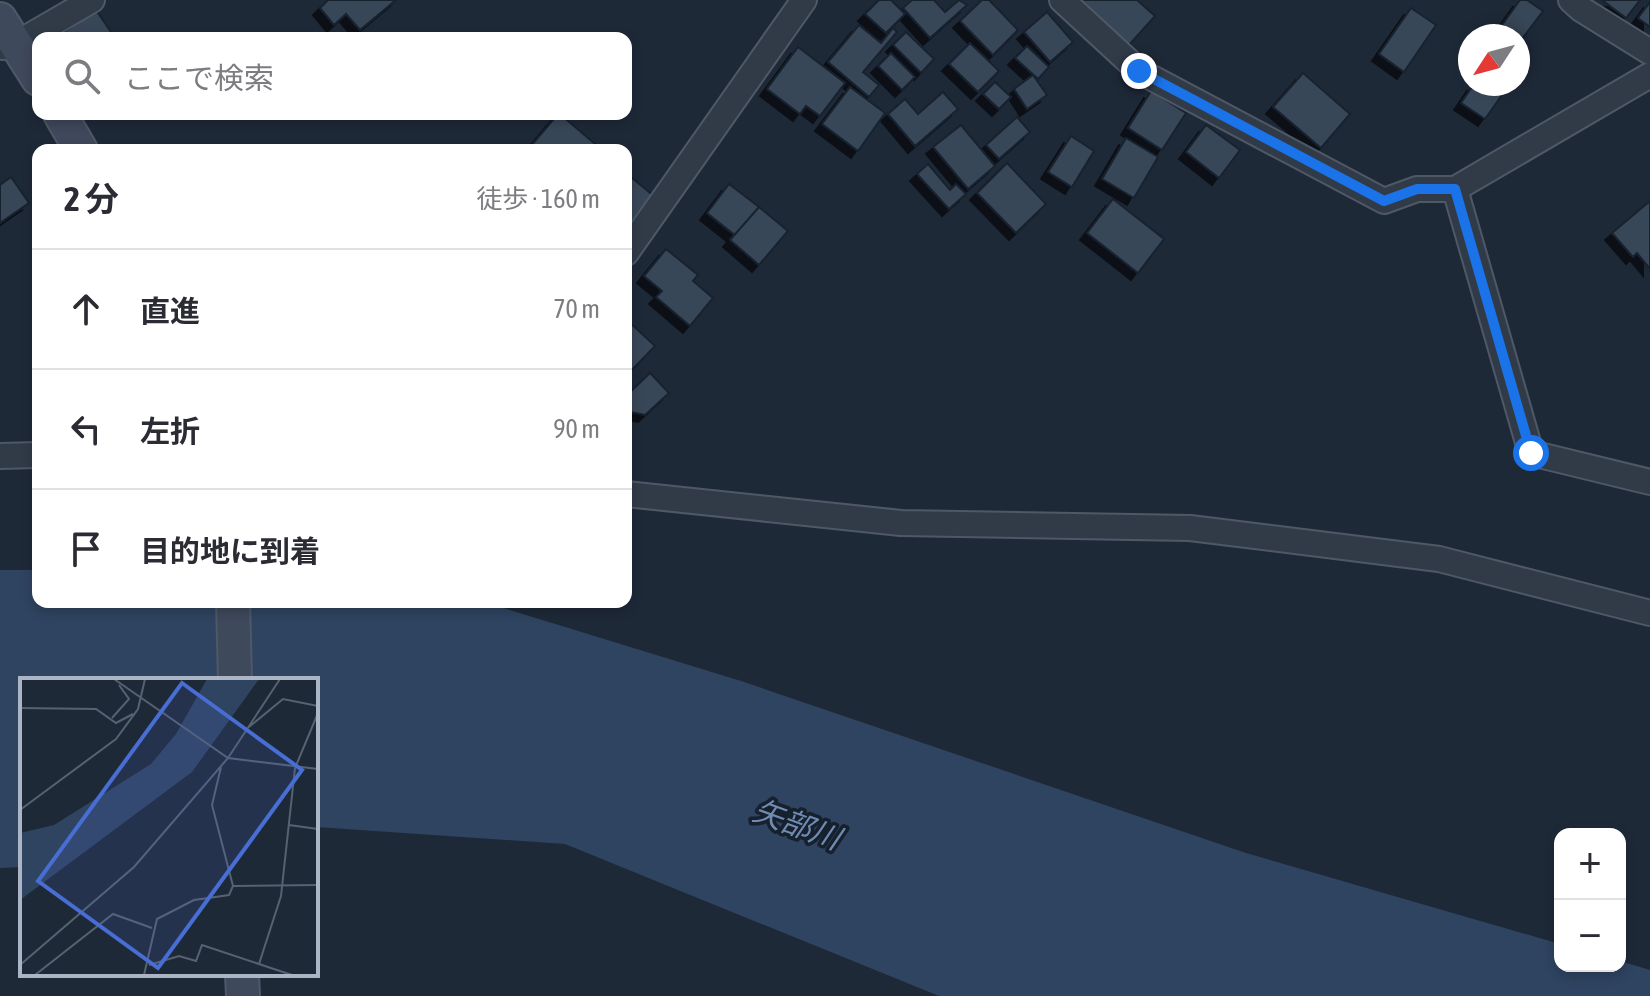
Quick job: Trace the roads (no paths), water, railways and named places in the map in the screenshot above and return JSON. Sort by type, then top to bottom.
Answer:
[{"type":"main road","points":[[5,37],[32,71]]},
{"type":"main road","points":[[64,120],[78,144]]},
{"type":"main road","points":[[233,608],[235,678]]},
{"type":"main road","points":[[242,976],[243,996]]},
{"type":"street","points":[[5,37],[92,0]]},
{"type":"street","points":[[632,244],[804,0]]},
{"type":"street","points":[[1062,0],[1139,71],[1384,201],[1417,189],[1455,189],[1650,75]]},
{"type":"street","points":[[1571,0],[1650,52]]},
{"type":"street","points":[[1455,189],[1531,453],[1650,482]]},
{"type":"street","points":[[0,456],[32,455]]},
{"type":"street","points":[[632,495],[901,523],[1190,528],[1439,559],[1650,613]]},
{"type":"water","name":"矢部川","points":[[0,570],[32,570],[32,608],[504,608],[741,681],[1246,853],[1554,942],[1554,972],[1626,972],[1626,963],[1650,970],[1650,996],[939,996],[565,844],[318,827],[318,678],[20,678],[20,867],[0,868]]}]
